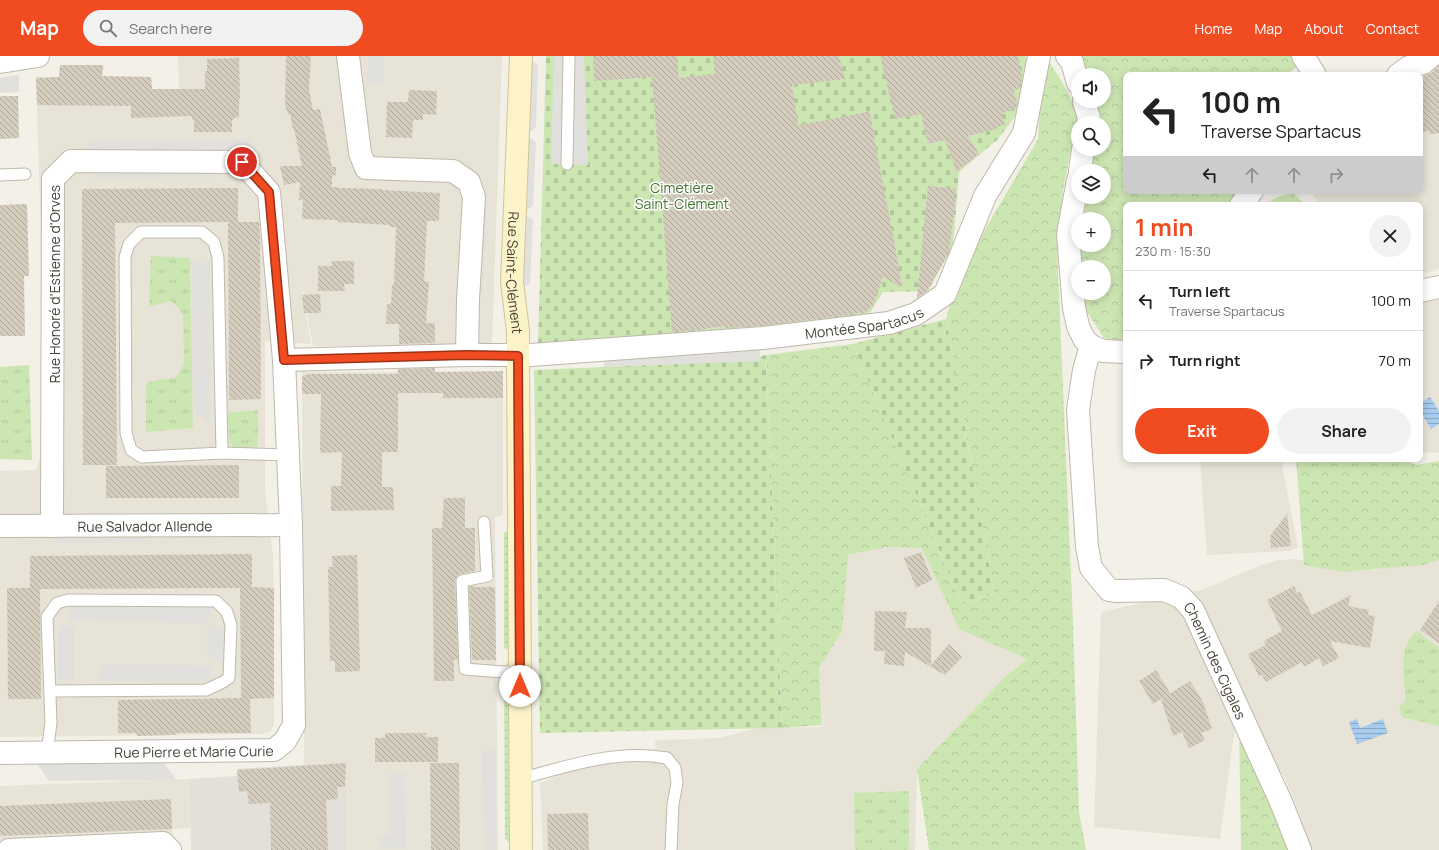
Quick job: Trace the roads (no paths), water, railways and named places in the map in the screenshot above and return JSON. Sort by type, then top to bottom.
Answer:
[{"type":"main road","name":"Rue Saint-Clément","points":[[521,56],[512,282],[518,331],[521,850]]},
{"type":"street","points":[[0,62],[38,56]]},
{"type":"street","points":[[348,56],[360,153],[366,168],[453,171],[469,182],[474,197],[468,300],[467,355]]},
{"type":"street","name":"Montée Spartacus","points":[[284,360],[467,355],[518,356],[763,338],[889,323],[916,314],[945,294],[985,196],[1024,133],[1039,56]]},
{"type":"street","points":[[1067,56],[1072,62],[1074,68]]},
{"type":"street","points":[[1303,56],[1313,72]]},
{"type":"street","points":[[1403,66],[1422,63],[1431,56]]},
{"type":"street","name":"Rue Honoré d'Estienne d'Orves","points":[[52,526],[53,179],[71,161],[242,162],[269,192],[284,360],[291,525]]},
{"type":"street","points":[[1243,202],[1250,194]]},
{"type":"street","points":[[1074,204],[1068,234],[1074,308],[1078,326],[1084,339],[1091,346],[1103,351],[1123,352]]},
{"type":"street","points":[[1423,290],[1439,286]]},
{"type":"street","name":"Chemin des Cigales","points":[[1091,346],[1084,370],[1078,410],[1087,547],[1091,568],[1109,590],[1164,590],[1181,597],[1193,610],[1281,802],[1300,850]]},
{"type":"street","name":"Rue Salvador Allende","points":[[0,526],[291,525]]},
{"type":"street","name":"Rue Pierre et Marie Curie","points":[[0,752],[274,750],[285,741],[294,725],[291,525]]},
{"type":"street","points":[[9,850],[163,843],[170,850]]},
{"type":"lane","points":[[567,164],[569,56]]},
{"type":"lane","points":[[0,176],[25,174]]},
{"type":"lane","points":[[222,453],[218,258],[214,242],[202,232],[141,232],[130,244],[125,257],[126,433],[131,450],[142,457],[222,453],[288,455]]},
{"type":"lane","points":[[484,522],[487,576],[462,581],[465,669],[503,672],[520,671]]},
{"type":"lane","points":[[47,752],[51,723],[47,616],[57,603],[68,600],[216,602],[227,612],[231,625],[228,678],[206,690],[50,691]]},
{"type":"lane","points":[[520,779],[559,767],[605,757],[650,755],[667,758],[675,768],[677,783],[673,804],[671,850]]},
{"type":"water","points":[[1430,397],[1439,411],[1439,424],[1431,429],[1423,416],[1423,402]]},
{"type":"water","points":[[1357,719],[1360,728],[1383,719],[1388,733],[1357,744],[1349,722]]},
{"type":"park label","name":"Cimetière Saint-Clément","points":[[682,196]]}]
